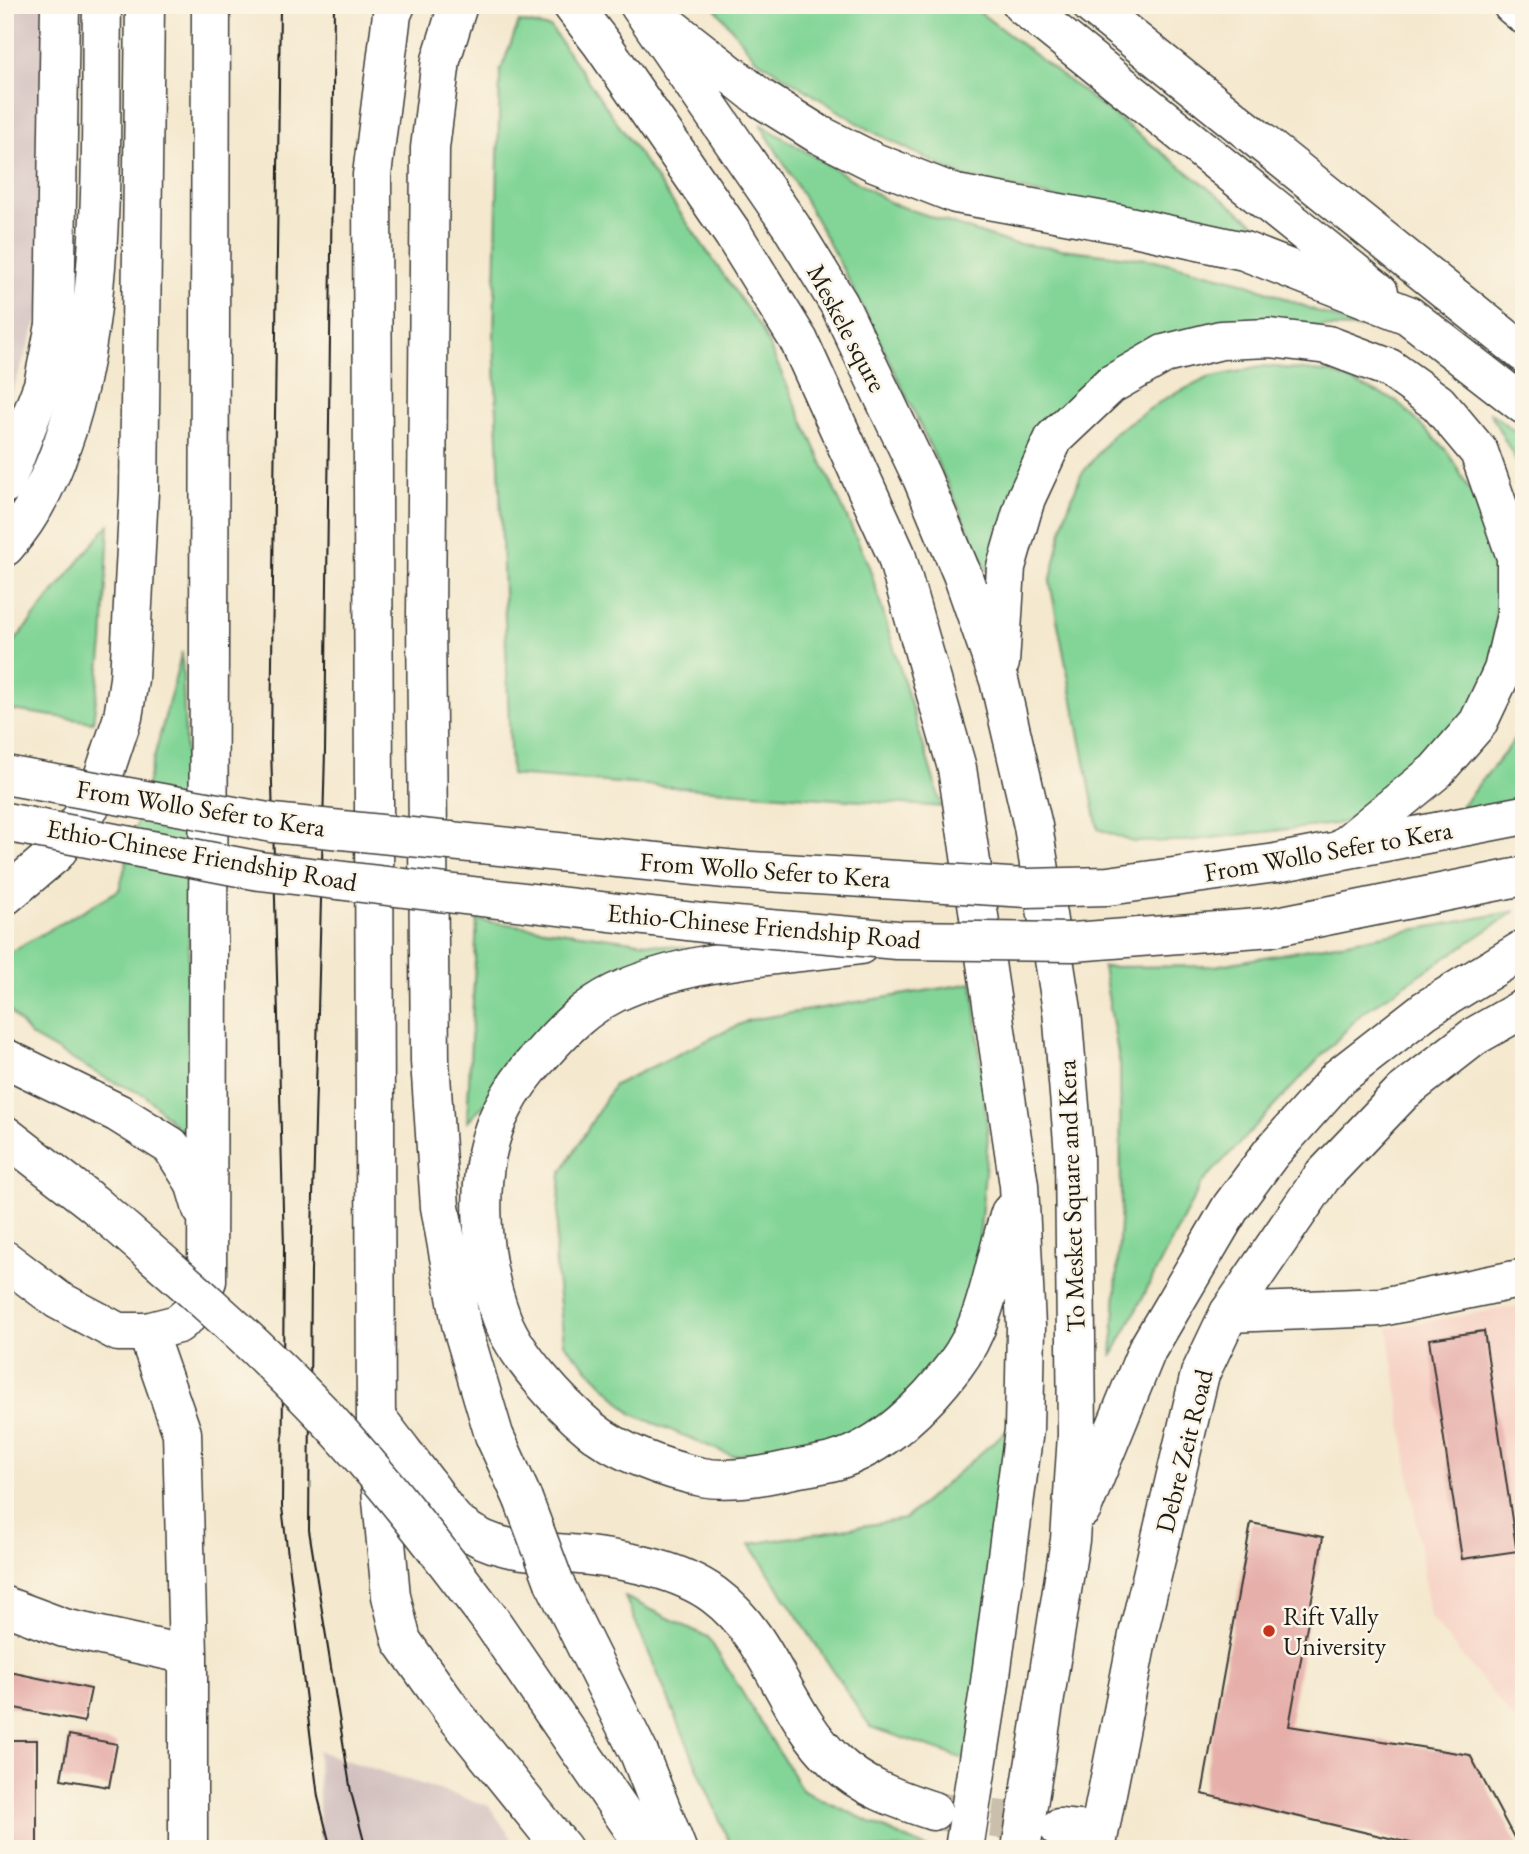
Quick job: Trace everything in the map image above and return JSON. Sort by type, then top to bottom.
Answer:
[{"type":"main road","points":[[5,484],[43,385],[55,326],[60,5]]},
{"type":"main road","points":[[5,547],[21,528],[45,486],[73,415],[89,341],[98,204],[102,5]]},
{"type":"main road","points":[[5,896],[55,855],[96,798],[123,717],[129,679],[139,492],[145,5]]},
{"type":"main road","points":[[5,1261],[58,1300],[118,1332],[147,1332],[178,1324],[192,1312],[207,1281],[211,5]]},
{"type":"main road","points":[[396,5],[392,14],[372,175],[377,1418],[391,1596],[402,1641],[452,1711],[563,1849]]},
{"type":"main road","points":[[458,5],[441,60],[430,148],[426,616],[430,1061],[440,1207],[461,1324],[494,1435],[523,1499],[554,1582],[639,1753],[677,1849]]},
{"type":"main road","points":[[572,5],[602,44],[733,234],[799,341],[896,554],[957,768],[1019,1185],[1026,1326],[1024,1430],[989,1690],[964,1849]]},
{"type":"main road","points":[[641,5],[762,99],[818,134],[874,162],[956,194],[1120,224],[1244,251],[1408,315]]},
{"type":"main road","name":"Meskele squre","points":[[641,5],[784,215],[839,304],[945,530],[999,680]]},
{"type":"main road","points":[[1022,5],[1524,405]]},
{"type":"main road","points":[[1091,5],[1524,353]]},
{"type":"main road","points":[[1512,5],[1524,15]]},
{"type":"main road","points":[[999,680],[1006,567],[1026,498],[1055,438],[1110,386],[1164,354],[1221,340],[1270,338],[1328,345],[1389,368],[1438,403],[1479,452],[1516,557],[1516,615],[1503,670],[1478,723],[1436,771],[1337,852]]},
{"type":"main road","name":"To Mesket Square and Kera","points":[[999,680],[1033,826],[1062,1010],[1074,1154],[1076,1435],[1070,1540],[1021,1849]]},
{"type":"main road","name":"From Wollo Sefer to Kera","points":[[5,775],[273,823],[736,870],[1027,888],[1108,886],[1276,863],[1524,815]]},
{"type":"main road","name":"Ethio-Chinese Friendship Road","points":[[5,822],[260,871],[703,923],[897,940],[1073,942],[1272,927],[1524,876]]},
{"type":"main road","points":[[897,940],[681,971],[615,993],[570,1022],[531,1065],[502,1110],[489,1151],[481,1215],[488,1270],[502,1321],[529,1363],[592,1431],[652,1463],[705,1478],[765,1475],[838,1460],[884,1436],[911,1414],[956,1364],[985,1303],[1019,1185]]},
{"type":"main road","points":[[1070,1540],[1147,1350],[1231,1207],[1271,1153],[1339,1077],[1425,1010],[1524,948]]},
{"type":"main road","name":"Debre Zeit Road","points":[[1097,1840],[1139,1630],[1200,1374],[1229,1313],[1322,1177],[1404,1091],[1475,1036],[1524,1008]]},
{"type":"main road","points":[[5,1058],[118,1114],[171,1146],[194,1182],[208,1228]]},
{"type":"main road","points":[[5,1135],[94,1204],[215,1309],[322,1413],[422,1529],[489,1618],[647,1849]]},
{"type":"main road","points":[[1229,1313],[1382,1307],[1524,1278]]},
{"type":"main road","points":[[147,1332],[182,1433],[188,1655],[188,1849]]},
{"type":"main road","points":[[377,1418],[442,1506],[459,1525],[479,1538],[503,1549],[588,1556],[651,1568],[690,1580],[714,1595],[748,1625],[808,1729],[835,1761],[877,1792],[933,1811]]},
{"type":"main road","points":[[5,1606],[64,1628],[188,1655]]},
{"type":"main road","points":[[1059,1828],[1097,1840]]},
{"type":"shaded area","points":[[5,5],[44,5],[46,295],[5,413]]},
{"type":"shaded area","points":[[1524,1305],[1524,1732],[1430,1617],[1388,1328]]},
{"type":"shaded area","points":[[318,1751],[489,1806],[519,1849],[320,1849]]},
{"type":"green space","points":[[713,5],[970,5],[1296,255],[962,176],[869,130],[755,58]]},
{"type":"green space","points":[[519,22],[551,28],[762,330],[869,566],[942,807],[511,775],[494,337],[500,72]]},
{"type":"green space","points":[[760,124],[893,204],[1010,243],[1155,260],[1243,282],[1360,328],[1253,325],[1080,396],[988,572],[853,289],[824,233]]},
{"type":"green space","points":[[1265,366],[1332,373],[1397,401],[1448,452],[1485,517],[1499,569],[1492,684],[1393,806],[1336,824],[1185,841],[1133,842],[1098,829],[1050,583],[1066,513],[1081,475],[1115,432],[1166,398],[1208,378]]},
{"type":"green space","points":[[1489,411],[1524,439],[1524,475]]},
{"type":"green space","points":[[109,524],[103,645],[93,722],[5,709],[5,653]]},
{"type":"green space","points":[[182,652],[190,896],[187,1020],[195,1145],[145,1095],[109,1080],[31,1036],[5,1005],[5,955],[119,890]]},
{"type":"green space","points":[[1524,719],[1524,803],[1454,815],[1511,745]]},
{"type":"green space","points":[[1516,911],[1362,1013],[1201,1184],[1112,1357],[1121,1205],[1120,1065],[1103,967],[1215,966]]},
{"type":"green space","points":[[477,920],[707,951],[575,1012],[467,1122]]},
{"type":"green space","points":[[973,983],[988,1136],[976,1278],[937,1369],[858,1437],[732,1456],[632,1414],[564,1344],[555,1257],[561,1173],[614,1085],[749,1020]]},
{"type":"green space","points":[[1022,1417],[967,1760],[870,1727],[750,1544],[905,1519]]},
{"type":"green space","points":[[625,1597],[708,1637],[803,1791],[929,1849],[732,1849]]},
{"type":"building","points":[[1484,1331],[1516,1547],[1524,1546],[1524,1580],[1517,1551],[1462,1559],[1429,1339]]},
{"type":"building","name":"Rift Vally University","points":[[1251,1523],[1323,1537],[1289,1726],[1470,1755],[1518,1845],[1511,1849],[1436,1849],[1202,1794]]},
{"type":"building","points":[[5,1671],[91,1689],[84,1722],[5,1706]]},
{"type":"building","points":[[69,1735],[117,1744],[109,1787],[61,1779]]},
{"type":"building","points":[[5,1740],[37,1740],[37,1849],[5,1849]]},
{"type":"tunnel","points":[[935,1811],[1056,1827]]},
{"type":"tram line","points":[[280,5],[271,745],[284,1248],[282,1507],[318,1797],[331,1849]]},
{"type":"tram line","points":[[334,5],[325,751],[311,1271],[309,1530],[351,1792],[366,1849]]},
{"type":"place","name":"Rift Vally University","points":[[1269,1631]]}]
